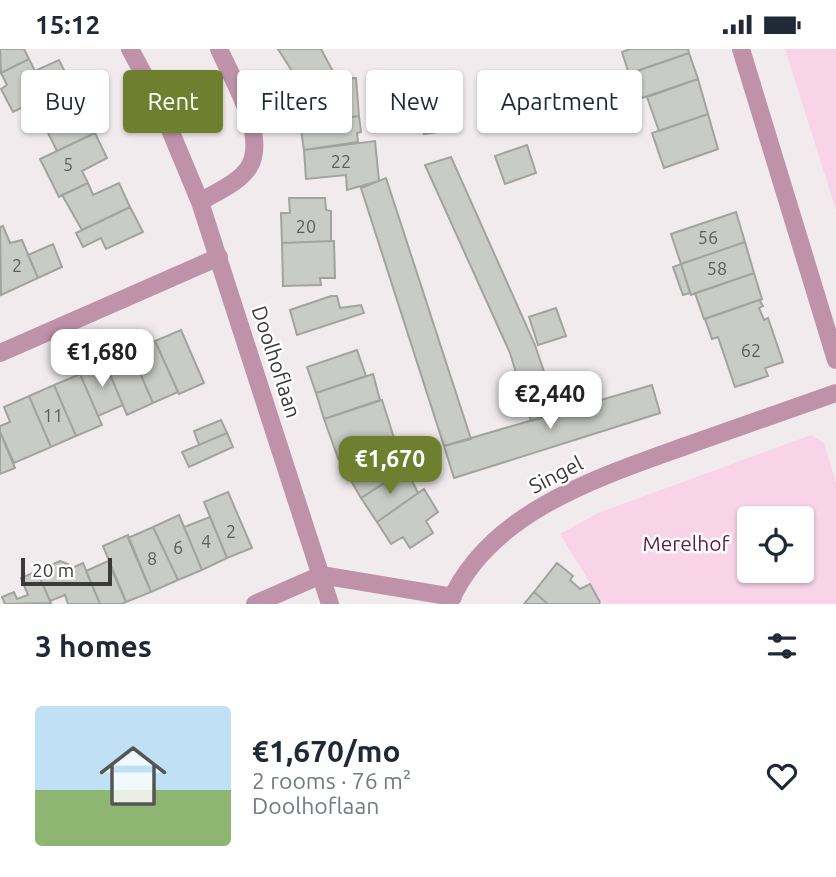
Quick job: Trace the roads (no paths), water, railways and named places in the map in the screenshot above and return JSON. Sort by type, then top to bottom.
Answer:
[{"type":"street","name":"Doolhoflaan","points":[[130,49],[158,101],[200,202],[330,604]]},
{"type":"street","points":[[200,202],[242,174],[249,167],[256,147],[252,123],[219,49]]},
{"type":"street","points":[[741,49],[836,360]]},
{"type":"street","points":[[0,353],[219,257]]},
{"type":"street","name":"Singel","points":[[451,600],[477,561],[506,531],[538,508],[575,489],[640,463],[836,393]]},
{"type":"street","points":[[255,604],[321,575],[451,600]]},
{"type":"park label","name":"Merelhof","points":[[686,544]]}]
